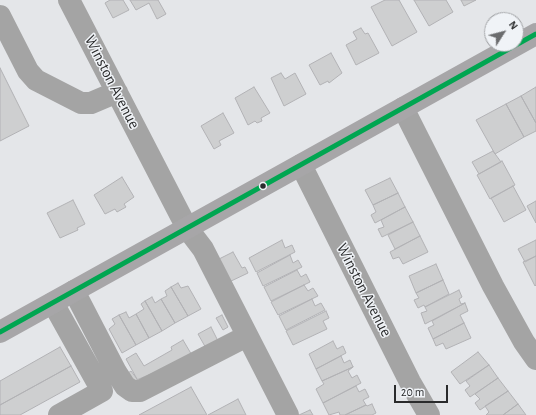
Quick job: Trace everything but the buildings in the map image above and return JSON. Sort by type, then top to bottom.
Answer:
[{"type":"main road","points":[[0,332],[536,34]]},
{"type":"street","name":"Winston Avenue","points":[[70,0],[187,228],[203,249],[246,336],[288,415]]},
{"type":"street","points":[[0,16],[28,71],[36,80],[81,103],[91,103],[117,92]]},
{"type":"street","points":[[403,108],[493,286],[524,342],[536,359]]},
{"type":"street","name":"Winston Avenue","points":[[301,165],[406,375],[430,415]]},
{"type":"street","points":[[74,291],[116,372],[125,386],[132,391],[140,391],[246,336]]},
{"type":"street","points":[[53,303],[102,391],[59,415]]},
{"type":"transit line","points":[[0,332],[536,34]]}]
